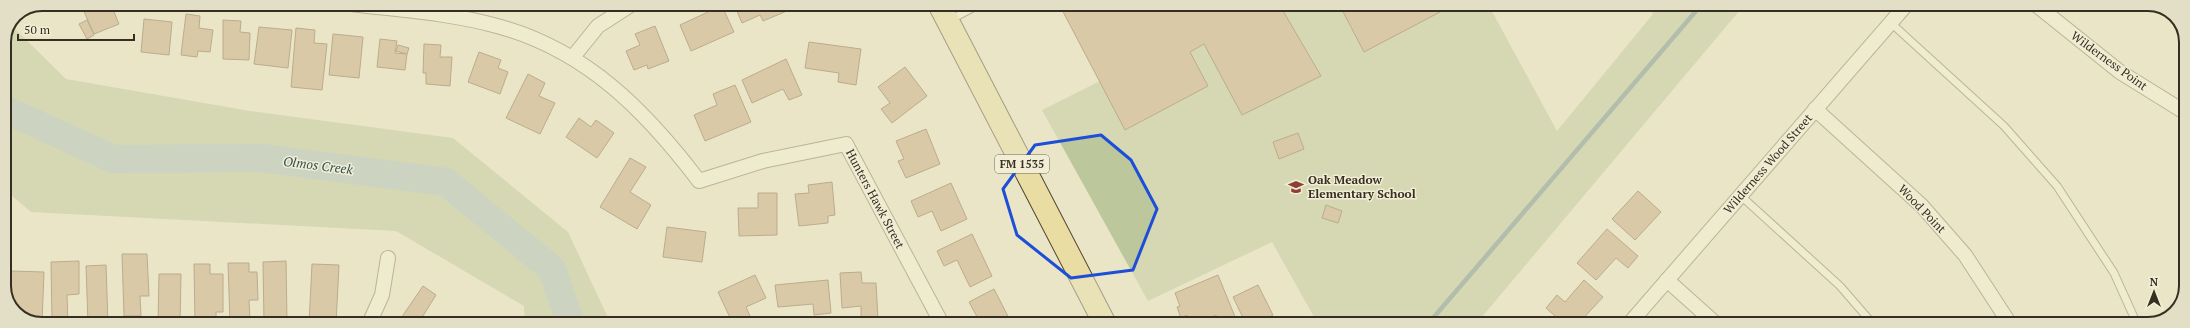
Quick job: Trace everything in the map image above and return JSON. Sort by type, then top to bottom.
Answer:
[{"type":"main road","name":"FM 1535","points":[[944,13],[1101,317]]},
{"type":"street","name":"Hunters Hawk Street","points":[[407,11],[463,18],[498,26],[532,38],[573,57],[616,88],[642,113],[678,153],[699,181],[763,161],[846,144],[938,317]]},
{"type":"street","points":[[573,57],[598,26],[621,11]]},
{"type":"street","name":"Wilderness Wood Street","points":[[1635,317],[1901,11]]},
{"type":"street","name":"Wilderness Point","points":[[2044,11],[2120,72],[2179,109]]},
{"type":"street","name":"Wood Point","points":[[1815,109],[1922,206],[1965,255],[2005,317]]},
{"type":"street","points":[[372,317],[382,295],[388,258]]},
{"type":"street","points":[[1667,280],[1708,317]]},
{"type":"lane","points":[[1891,23],[2004,126],[2057,186],[2114,273],[2134,317]]},
{"type":"lane","points":[[1741,196],[1840,286],[1867,317]]},
{"type":"highlighted area","points":[[1101,135],[1131,160],[1157,209],[1133,270],[1071,278],[1017,235],[1003,189],[1035,145]]},
{"type":"green space","name":"Oak Meadow Elementary School","points":[[1283,11],[1343,11],[1364,52],[1439,11],[1492,11],[1557,131],[1653,14],[1652,11],[1739,11],[1482,317],[1314,317],[1272,242],[1148,301],[1042,110],[1100,81],[1126,130],[1208,86],[1190,52],[1204,44],[1242,115],[1321,76]]},
{"type":"green space","points":[[14,28],[66,79],[250,111],[453,138],[568,232],[608,317],[525,317],[524,306],[396,231],[31,212],[11,195],[11,42]]},
{"type":"building","points":[[84,11],[116,11],[114,12],[119,24],[94,34]]},
{"type":"building","points":[[724,11],[734,32],[691,51],[680,25],[708,12]]},
{"type":"building","points":[[737,11],[787,11],[763,21],[760,15],[742,23]]},
{"type":"building","points":[[1063,11],[1283,11],[1321,76],[1242,115],[1204,44],[1190,52],[1208,86],[1125,130]]},
{"type":"building","points":[[1343,11],[1440,11],[1440,12],[1364,52]]},
{"type":"building","points":[[186,14],[200,16],[199,28],[213,30],[210,52],[198,51],[197,57],[181,55]]},
{"type":"building","points":[[144,19],[172,22],[169,55],[141,52]]},
{"type":"building","points":[[87,20],[94,35],[87,39],[79,24]]},
{"type":"building","points":[[223,20],[241,21],[240,32],[250,33],[249,60],[223,59]]},
{"type":"building","points":[[655,26],[669,61],[648,69],[647,65],[634,70],[626,51],[640,45],[635,34]]},
{"type":"building","points":[[259,27],[292,30],[288,68],[254,64]]},
{"type":"building","points":[[296,28],[315,30],[314,43],[327,44],[322,90],[291,87]]},
{"type":"building","points":[[333,34],[363,37],[359,78],[329,75]]},
{"type":"building","points":[[380,39],[397,41],[395,53],[407,54],[405,70],[377,67]]},
{"type":"building","points":[[809,42],[861,49],[856,85],[838,82],[839,73],[805,68]]},
{"type":"building","points":[[424,44],[441,45],[440,57],[452,57],[450,86],[426,84],[426,73],[423,73]]},
{"type":"building","points":[[398,45],[409,48],[407,54],[396,51]]},
{"type":"building","points":[[479,52],[501,60],[498,68],[508,72],[500,94],[468,82]]},
{"type":"building","points":[[786,59],[802,95],[789,100],[783,89],[752,103],[742,80]]},
{"type":"building","points":[[905,67],[927,96],[892,123],[881,109],[890,103],[878,87]]},
{"type":"building","points":[[528,74],[545,83],[539,96],[555,103],[540,134],[506,118]]},
{"type":"building","points":[[735,85],[751,122],[705,141],[694,115],[717,105],[713,94]]},
{"type":"building","points":[[579,118],[591,127],[596,120],[614,133],[597,158],[566,137]]},
{"type":"building","points":[[926,129],[940,164],[906,178],[898,161],[904,159],[896,141]]},
{"type":"building","points":[[1298,133],[1304,149],[1279,159],[1273,142]]},
{"type":"building","points":[[630,158],[646,167],[630,192],[651,205],[637,229],[600,207]]},
{"type":"building","points":[[832,182],[835,215],[828,216],[828,223],[799,226],[795,194],[809,193],[808,185]]},
{"type":"building","points":[[951,183],[967,219],[941,231],[932,211],[918,217],[911,201]]},
{"type":"building","points":[[1638,191],[1661,212],[1635,240],[1612,219]]},
{"type":"building","points":[[758,193],[777,193],[777,235],[739,236],[738,208],[758,208]]},
{"type":"building","points":[[1326,205],[1342,211],[1338,223],[1322,218]]},
{"type":"building","points":[[667,227],[706,232],[702,262],[663,257]]},
{"type":"building","points":[[1607,229],[1638,256],[1628,268],[1616,258],[1596,280],[1577,263]]},
{"type":"building","points":[[972,234],[992,276],[970,287],[957,260],[944,266],[937,251]]},
{"type":"building","points":[[122,254],[147,254],[149,296],[140,296],[141,316],[124,316]]},
{"type":"building","points":[[79,261],[79,294],[67,295],[68,317],[52,317],[51,262]]},
{"type":"building","points":[[286,261],[287,317],[264,317],[263,262]]},
{"type":"building","points":[[228,263],[249,263],[249,272],[257,272],[258,300],[249,300],[250,317],[230,317]]},
{"type":"building","points":[[194,264],[210,264],[210,274],[223,274],[223,312],[216,312],[216,317],[195,317]]},
{"type":"building","points":[[312,264],[339,265],[336,317],[309,317]]},
{"type":"building","points":[[106,265],[108,317],[88,317],[86,266]]},
{"type":"building","points":[[11,271],[44,272],[42,317],[38,317],[23,311],[14,300],[11,288]]},
{"type":"building","points":[[861,272],[862,283],[876,283],[878,317],[861,317],[861,306],[842,308],[840,273]]},
{"type":"building","points":[[159,274],[181,274],[180,317],[158,317]]},
{"type":"building","points":[[755,275],[766,298],[746,307],[750,316],[730,317],[718,292]]},
{"type":"building","points":[[1218,275],[1235,317],[1217,317],[1216,315],[1211,317],[1188,317],[1187,315],[1181,317],[1177,307],[1180,306],[1175,293]]},
{"type":"building","points":[[828,280],[831,313],[814,315],[813,304],[778,307],[775,285]]},
{"type":"building","points":[[1584,280],[1603,297],[1584,317],[1556,317],[1546,308],[1557,295],[1565,302]]},
{"type":"building","points":[[1258,285],[1273,315],[1269,317],[1243,317],[1233,297]]},
{"type":"building","points":[[423,286],[436,295],[422,317],[402,317]]},
{"type":"building","points":[[994,289],[1008,317],[977,317],[969,302]]},
{"type":"waterway","points":[[1434,317],[1696,11]]},
{"type":"waterway","name":"Olmos Creek","points":[[11,112],[113,159],[261,158],[446,182],[552,269],[569,317]]},
{"type":"place","name":"Oak Meadow Elementary School","points":[[1296,187]]}]
